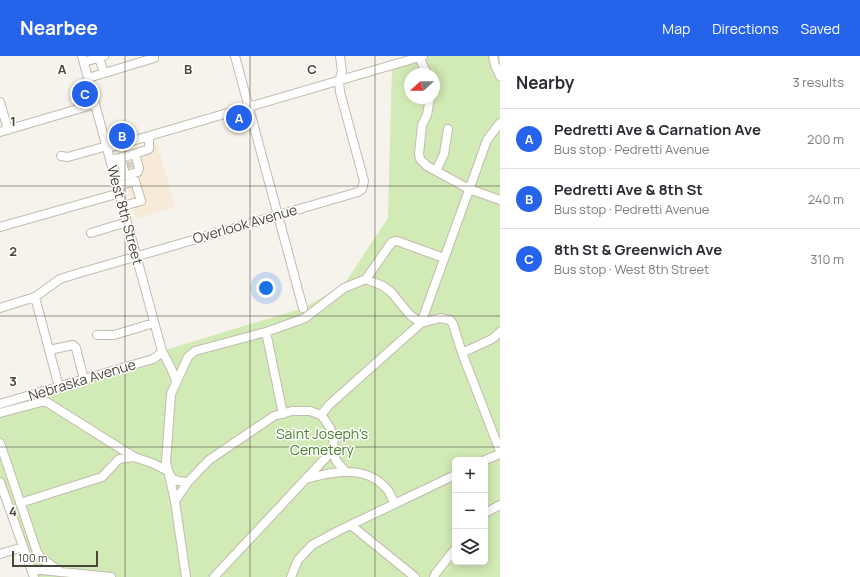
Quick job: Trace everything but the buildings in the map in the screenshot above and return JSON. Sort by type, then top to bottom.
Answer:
[{"type":"street","points":[[88,78],[154,58],[154,56]]},
{"type":"street","points":[[235,56],[303,308]]},
{"type":"street","name":"Overlook Avenue","points":[[0,308],[35,297],[60,279],[278,214],[358,192],[364,187],[364,182],[340,92],[339,81],[342,72],[340,56]]},
{"type":"street","points":[[493,56],[500,76]]},
{"type":"street","points":[[83,59],[102,57],[104,73]]},
{"type":"street","points":[[61,156],[68,157],[123,144],[421,57],[425,68]]},
{"type":"street","name":"West 8th Street","points":[[83,59],[162,351],[176,381]]},
{"type":"street","points":[[0,102],[4,131],[95,104]]},
{"type":"street","points":[[429,104],[422,124],[418,154],[420,159],[427,166],[469,189],[500,200]]},
{"type":"street","points":[[421,323],[486,140],[500,123]]},
{"type":"street","points":[[436,170],[444,154],[448,129]]},
{"type":"street","points":[[118,186],[127,165],[136,154],[149,149],[149,136]]},
{"type":"street","points":[[123,144],[127,165]]},
{"type":"street","points":[[111,160],[127,165],[138,172],[139,168],[136,154]]},
{"type":"street","points":[[0,227],[135,181],[141,201],[123,206]]},
{"type":"street","points":[[91,233],[127,222]]},
{"type":"street","points":[[186,577],[176,502],[166,462],[171,394],[188,357],[195,351],[266,332],[305,318],[344,288],[366,280],[392,242],[397,241],[444,258]]},
{"type":"street","points":[[366,280],[383,286],[391,292],[410,315],[421,323]]},
{"type":"street","points":[[35,297],[59,387]]},
{"type":"street","points":[[321,415],[330,405],[421,323],[440,318],[450,320],[453,324],[462,353],[500,453],[488,459]]},
{"type":"street","points":[[97,335],[114,335],[154,323]]},
{"type":"street","points":[[266,332],[283,414]]},
{"type":"street","points":[[462,353],[492,339],[500,332]]},
{"type":"street","points":[[49,350],[74,345],[84,380]]},
{"type":"street","name":"Nebraska Avenue","points":[[0,404],[153,359],[162,351]]},
{"type":"street","points":[[0,413],[45,400],[134,457],[152,463],[168,471],[172,478],[177,481],[188,482]]},
{"type":"street","points":[[176,502],[188,482],[209,460],[274,416],[292,411],[310,411],[321,415],[332,431],[334,440],[332,451],[214,577]]},
{"type":"street","points":[[0,443],[37,552],[41,558],[61,572]]},
{"type":"street","points":[[332,451],[337,462],[345,471]]},
{"type":"street","points":[[20,503],[102,477],[119,459],[134,457]]},
{"type":"street","points":[[305,480],[323,474],[345,471],[358,472],[374,479],[386,488],[395,504]]},
{"type":"street","points":[[291,577],[298,560],[312,545],[452,476]]},
{"type":"street","points":[[0,482],[34,577]]},
{"type":"street","points":[[488,511],[500,505]]},
{"type":"street","points":[[352,526],[415,577]]},
{"type":"street","points":[[0,554],[24,547]]},
{"type":"street","points":[[434,577],[452,553]]},
{"type":"street","points":[[31,568],[107,577]]},
{"type":"shaded area","points":[[157,143],[175,207],[136,219],[118,154],[119,152]]},
{"type":"green space","name":"Saint Joseph’s Cemetery","points":[[423,56],[500,56],[500,577],[34,577],[0,482],[0,404],[143,362],[162,351],[303,308],[343,286],[388,218],[392,65]]},
{"type":"tunnel","points":[[129,162],[130,168]]},
{"type":"place","name":"8th St & Greenwich Ave","points":[[85,94]]},
{"type":"place","name":"Pedretti Ave & Carnation Ave","points":[[239,118]]},
{"type":"place","name":"Pedretti Ave & 8th St","points":[[122,136]]}]
